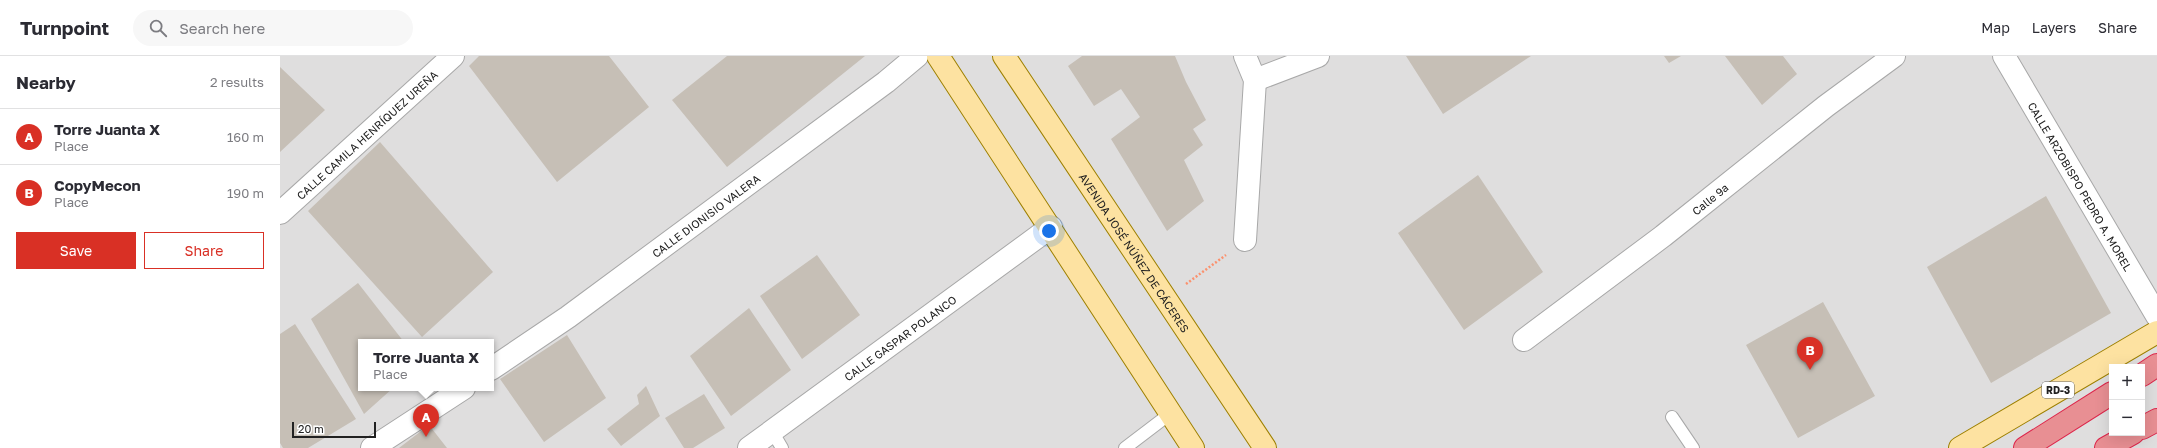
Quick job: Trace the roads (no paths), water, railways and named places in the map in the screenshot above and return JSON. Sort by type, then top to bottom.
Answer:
[{"type":"highway","points":[[2145,373],[2157,365]]},
{"type":"highway","name":"RD-3","points":[[2025,448],[2109,396]]},
{"type":"highway","points":[[2145,426],[2157,420]]},
{"type":"highway","points":[[2106,448],[2128,436]]},
{"type":"main road","points":[[938,56],[1051,227],[1193,448]]},
{"type":"main road","name":"AVENIDA JOSÉ NÚÑEZ DE CÁCERES","points":[[1004,56],[1265,448]]},
{"type":"main road","name":"RD-3","points":[[1960,448],[2157,332]]},
{"type":"street","name":"CALLE CAMILA HENRÍQUEZ UREÑA","points":[[280,214],[453,56]]},
{"type":"street","name":"CALLE DIONISIO VALERA","points":[[494,368],[568,317],[874,91],[917,56]]},
{"type":"street","points":[[1245,56],[1254,80],[1245,240]]},
{"type":"street","points":[[1254,80],[1318,56]]},
{"type":"street","name":"Calle 9ª","points":[[1524,340],[1663,236],[1826,106],[1894,56]]},
{"type":"street","name":"CALLE ARZOBISPO PEDRO A. MOREL","points":[[2004,56],[2157,316]]},
{"type":"street","name":"CALLE GASPAR POLANCO","points":[[749,448],[777,440],[1051,227]]},
{"type":"street","points":[[372,448],[459,391]]},
{"type":"lane","points":[[1125,448],[1171,413]]},
{"type":"lane","points":[[1672,417],[1693,448]]},
{"type":"place","name":"CopyMecon","points":[[1810,370]]},
{"type":"place","name":"Torre Juanta X","points":[[426,437]]}]
